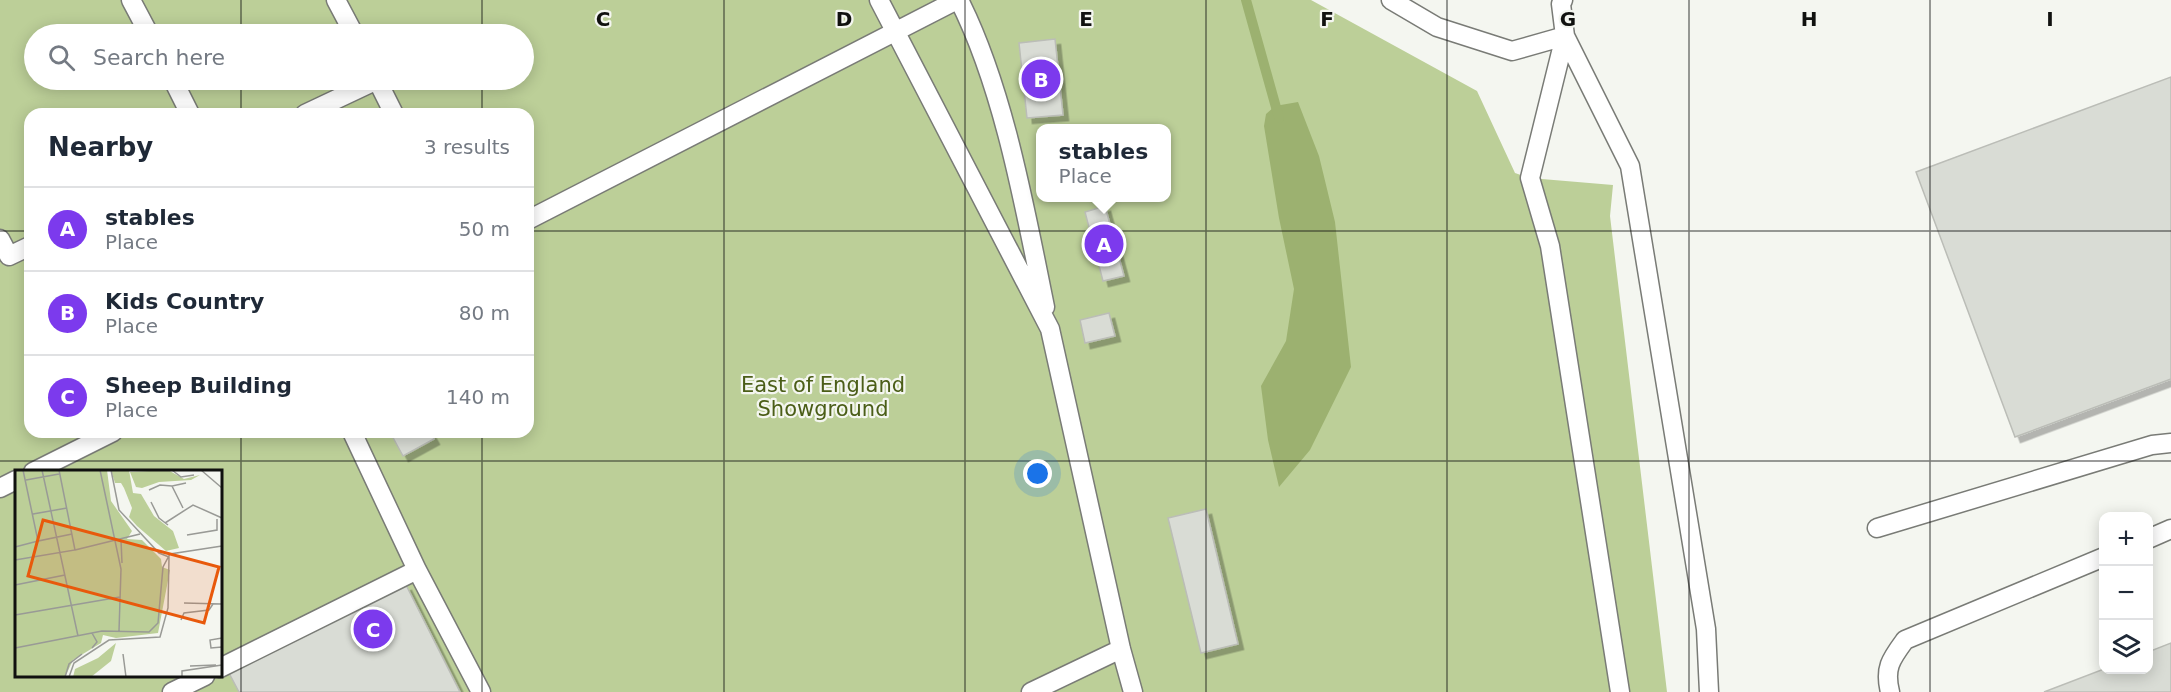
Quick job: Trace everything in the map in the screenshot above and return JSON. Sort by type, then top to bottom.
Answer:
[{"type":"lane","points":[[131,0],[144,24]]},
{"type":"lane","points":[[336,0],[349,24]]},
{"type":"lane","points":[[879,0],[1050,329]]},
{"type":"lane","points":[[534,217],[958,0],[976,34],[1025,207],[1121,649],[1133,692]]},
{"type":"lane","points":[[1391,0],[1437,27],[1512,51],[1565,36]]},
{"type":"lane","points":[[1563,0],[1565,36],[1530,178],[1550,246],[1620,692]]},
{"type":"lane","points":[[1565,36],[1630,166],[1706,629],[1709,692]]},
{"type":"lane","points":[[177,90],[187,108]]},
{"type":"lane","points":[[318,108],[356,90]]},
{"type":"lane","points":[[382,90],[391,108]]},
{"type":"lane","points":[[0,239],[4,259],[24,249]]},
{"type":"lane","points":[[35,470],[101,438]]},
{"type":"lane","points":[[355,438],[417,570],[481,692]]},
{"type":"lane","points":[[1877,528],[2152,445],[2171,443]]},
{"type":"lane","points":[[0,488],[15,480]]},
{"type":"lane","points":[[2153,537],[2171,529]]},
{"type":"lane","points":[[1890,692],[1886,676],[1892,658],[1905,640],[2099,559]]},
{"type":"lane","points":[[222,667],[417,570]]},
{"type":"lane","points":[[1031,692],[1121,649]]},
{"type":"lane","points":[[172,692],[201,677]]},
{"type":"green space","name":"East of England Showground","points":[[0,0],[1311,0],[1477,91],[1515,173],[1530,178],[1613,185],[1610,216],[1667,692],[0,692]]},
{"type":"shaded area","points":[[1298,102],[1319,156],[1335,222],[1351,367],[1310,450],[1279,487],[1268,440],[1261,386],[1286,341],[1294,289],[1279,218],[1264,126],[1266,114],[1275,106]]},
{"type":"building","points":[[1055,39],[1063,115],[1027,118],[1019,43]]},
{"type":"building","points":[[2171,77],[2171,379],[2015,437],[1916,172]]},
{"type":"building","points":[[1105,206],[1124,276],[1103,281],[1085,212]]},
{"type":"building","points":[[1109,313],[1115,336],[1085,343],[1080,320]]},
{"type":"building","points":[[393,438],[434,439],[403,456]]},
{"type":"building","points":[[1206,509],[1238,644],[1201,653],[1168,518]]},
{"type":"building","points":[[406,585],[460,692],[239,692],[229,673]]},
{"type":"building","points":[[2171,643],[2171,692],[2044,692],[2099,671],[2099,674],[2153,674],[2153,650]]},
{"type":"waterway","points":[[1246,0],[1279,118]]},
{"type":"place","name":"Kids Country","points":[[1041,79]]},
{"type":"place","name":"stables","points":[[1104,244]]},
{"type":"place","name":"Sheep Building","points":[[373,629]]}]
